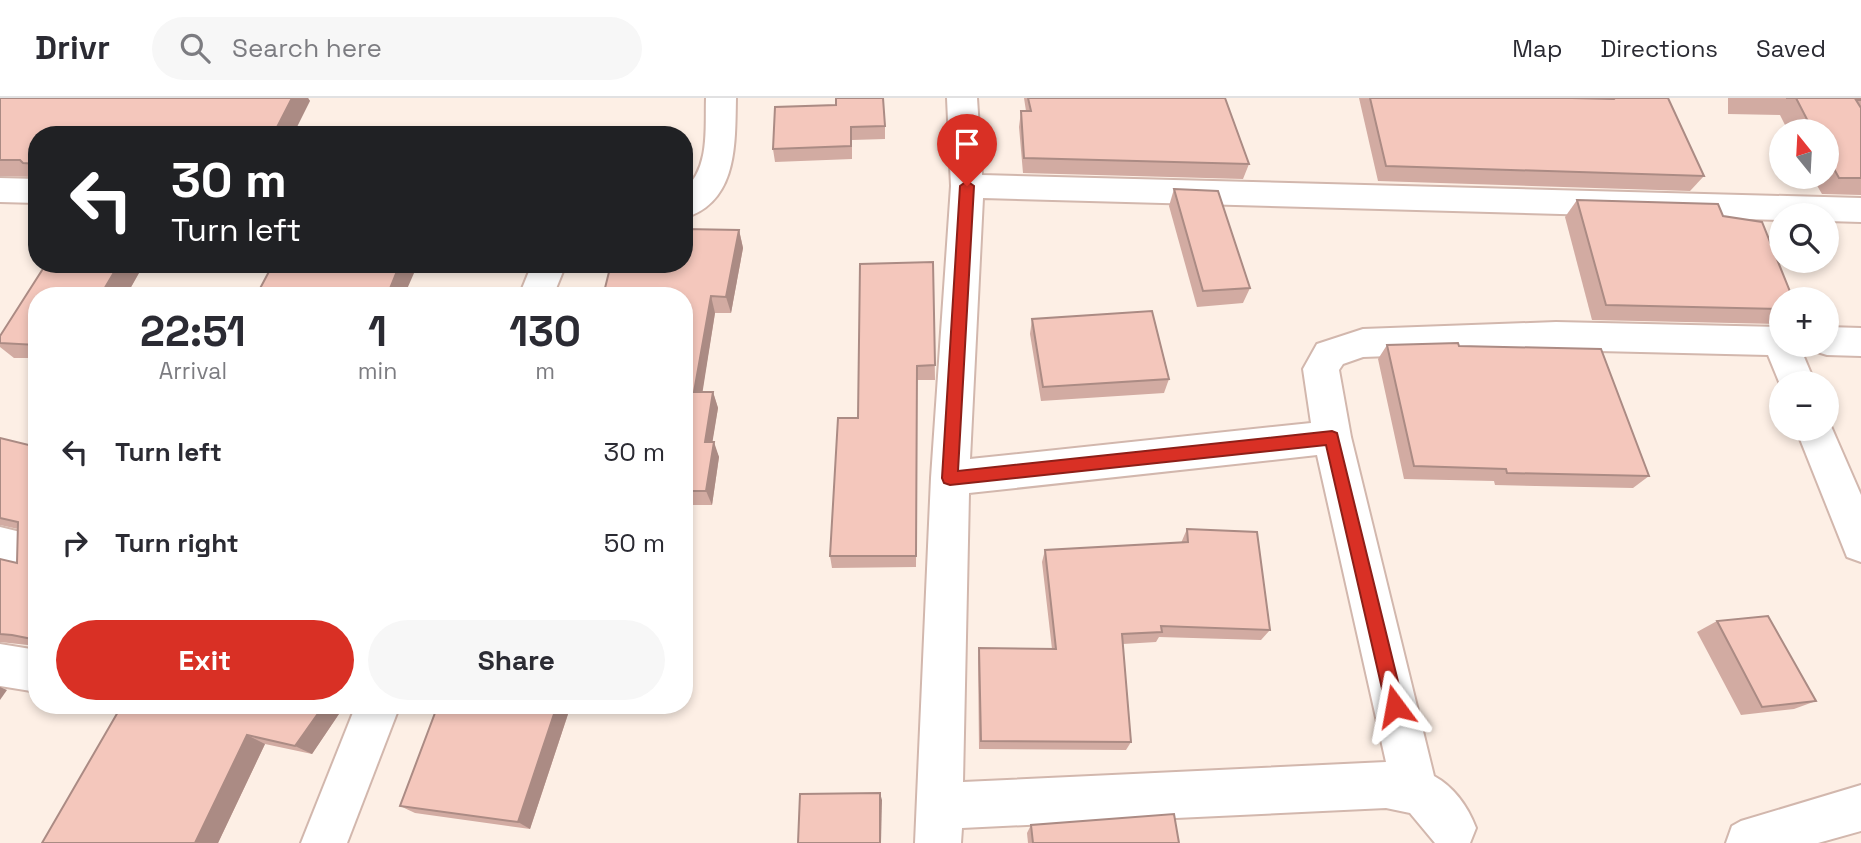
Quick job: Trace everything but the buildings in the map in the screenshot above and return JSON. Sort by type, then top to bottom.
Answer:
[{"type":"street","points":[[693,202],[700,199],[716,174],[721,98]]},
{"type":"street","points":[[961,98],[967,186],[950,478],[939,825],[1373,785],[1414,787],[1429,798],[1453,828]]},
{"type":"street","points":[[967,186],[1861,210]]},
{"type":"street","points":[[0,190],[28,191]]},
{"type":"street","points":[[1414,787],[1332,437],[1321,369],[1330,354],[1344,347],[1363,344],[1556,336],[1769,341]]},
{"type":"street","points":[[1839,341],[1861,342]]},
{"type":"street","points":[[950,478],[1332,437]]},
{"type":"street","points":[[1820,441],[1861,544]]},
{"type":"street","points":[[0,545],[28,552]]},
{"type":"street","points":[[0,665],[28,670]]},
{"type":"street","points":[[324,843],[374,714]]},
{"type":"street","points":[[1749,843],[1757,837],[1861,808]]},
{"type":"route","points":[[967,186],[950,478],[1332,437],[1395,706]]}]
